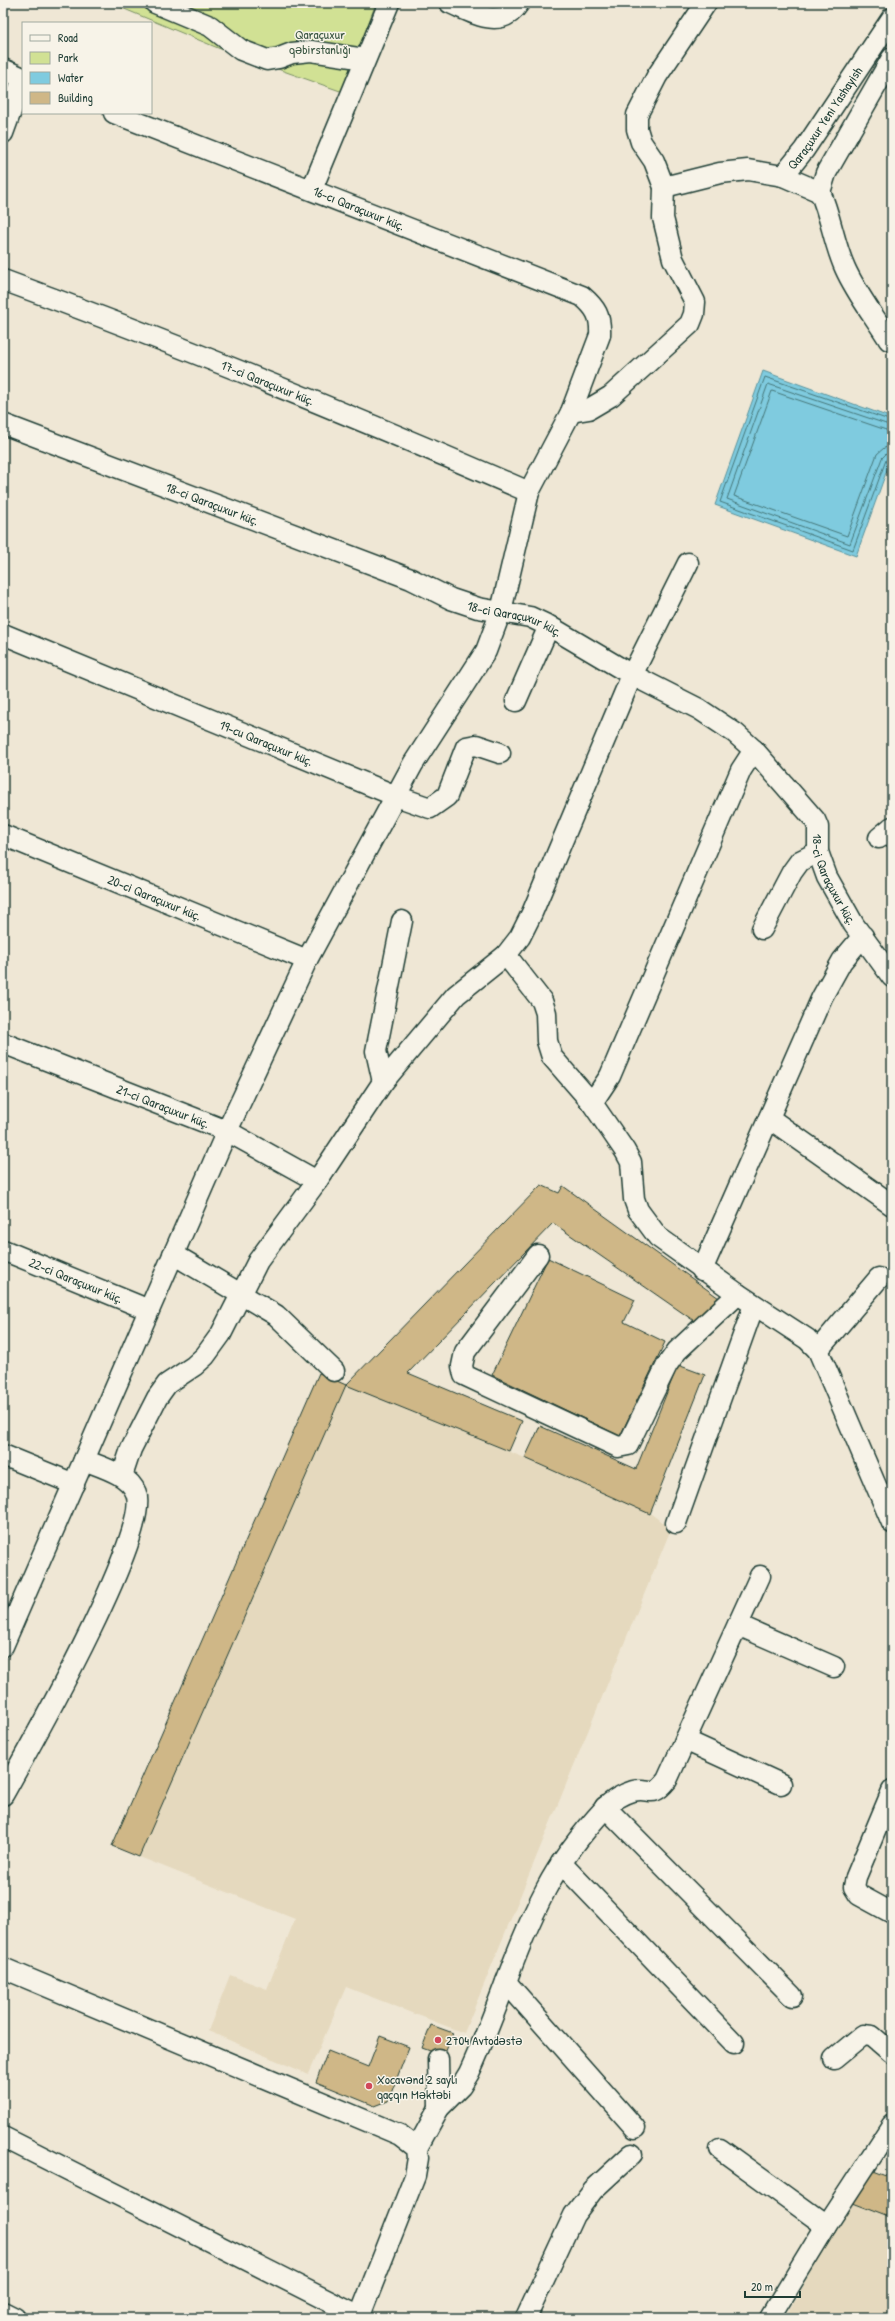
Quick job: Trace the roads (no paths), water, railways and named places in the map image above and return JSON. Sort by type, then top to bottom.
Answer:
[{"type":"street","points":[[155,3],[210,26],[241,50],[268,60],[292,53],[311,51],[365,59]]},
{"type":"street","points":[[312,189],[389,3]]},
{"type":"street","points":[[450,3],[487,18],[504,18],[514,12],[520,3]]},
{"type":"street","points":[[3,1646],[227,1131],[307,960],[414,764],[486,651],[502,611],[529,492],[571,412],[589,409],[611,396],[690,324],[694,314],[695,302],[673,259],[663,218],[664,187],[654,161],[641,142],[637,129],[637,115],[657,76],[706,3]]},
{"type":"street","name":"Qaraçuxur Yeni Yashayish","points":[[664,187],[720,173],[748,170],[783,176],[804,150],[892,18]]},
{"type":"street","name":"Qaraçuxur Yeni Yashayish","points":[[820,192],[826,173],[892,58]]},
{"type":"street","points":[[3,69],[22,78]]},
{"type":"street","points":[[3,133],[22,81]]},
{"type":"street","name":"16-cı Qaraçuxur küç.","points":[[117,114],[312,189],[582,296],[593,305],[598,313],[601,322],[600,335],[571,412]]},
{"type":"street","points":[[783,176],[820,192],[826,206],[834,240],[846,270],[889,340]]},
{"type":"street","name":"17-ci Qaraçuxur küç.","points":[[3,280],[94,313],[529,492]]},
{"type":"street","name":"18-ci Qaraçuxur küç.","points":[[3,424],[411,579],[451,599],[478,608],[530,617],[549,626],[632,675],[699,709],[735,733],[754,750],[815,820],[818,827],[818,852],[827,877],[862,936],[892,977]]},
{"type":"street","points":[[122,1476],[131,1449],[157,1398],[167,1384],[194,1366],[205,1356],[221,1334],[258,1261],[317,1181],[383,1082],[456,995],[506,955],[520,937],[532,913],[632,675],[688,563]]},
{"type":"street","points":[[516,702],[549,626]]},
{"type":"street","name":"19-cu Qaraçuxur küç.","points":[[3,634],[396,796],[430,808],[447,796],[466,747],[476,745],[500,753]]},
{"type":"street","points":[[592,1103],[610,1076],[741,770],[754,750]]},
{"type":"street","name":"20-ci Qaraçuxur küç.","points":[[3,835],[307,960]]},
{"type":"street","points":[[762,929],[792,872],[800,861],[818,852]]},
{"type":"street","points":[[383,1082],[376,1051],[402,921]]},
{"type":"street","points":[[702,1270],[833,976],[862,936]]},
{"type":"street","points":[[506,955],[542,1000],[546,1013],[547,1042],[552,1056],[592,1103],[631,1162],[634,1199],[638,1210],[658,1237],[754,1306],[807,1339],[818,1350],[892,1523]]},
{"type":"street","name":"21-ci Qaraçuxur küç.","points":[[3,1043],[227,1131],[317,1181]]},
{"type":"street","points":[[769,1118],[892,1205]]},
{"type":"street","name":"22-ci Qaraçuxur küç.","points":[[3,1250],[149,1310]]},
{"type":"street","points":[[173,1254],[276,1315],[334,1371]]},
{"type":"street","points":[[538,1255],[465,1352],[462,1366],[464,1375],[618,1447],[628,1445],[667,1365],[677,1352],[738,1294]]},
{"type":"street","points":[[818,1350],[880,1278]]},
{"type":"street","points":[[676,1523],[754,1306]]},
{"type":"street","points":[[3,1455],[74,1484]]},
{"type":"street","points":[[3,1795],[79,1656],[133,1532],[139,1506],[136,1492],[122,1476],[84,1460]]},
{"type":"street","points":[[3,2137],[359,2317],[415,2176],[418,2158],[417,2148],[439,2108],[461,2086],[469,2073],[534,1913],[546,1888],[561,1863],[605,1807],[634,1791],[650,1792],[659,1790],[667,1780],[760,1576]]},
{"type":"street","points":[[738,1625],[834,1667]]},
{"type":"street","points":[[685,1740],[781,1784]]},
{"type":"street","points":[[892,1791],[856,1877],[854,1887],[859,1895],[892,1913]]},
{"type":"street","points":[[605,1807],[792,1996]]},
{"type":"street","points":[[561,1863],[734,2042]]},
{"type":"street","points":[[3,1968],[400,2135],[417,2148]]},
{"type":"street","points":[[506,1982],[635,2128]]},
{"type":"street","points":[[834,2059],[864,2035],[872,2036],[892,2053]]},
{"type":"street","points":[[438,2059],[439,2108]]},
{"type":"street","points":[[770,2318],[826,2226],[892,2125]]},
{"type":"street","points":[[720,2150],[826,2226]]},
{"type":"street","points":[[526,2318],[574,2215],[593,2190],[632,2154]]},
{"type":"street","points":[[3,2312],[15,2318]]},
{"type":"water","points":[[763,371],[892,418],[892,456],[856,556],[715,505]]},
{"type":"place","name":"2704 Avtodəstə","points":[[438,2040]]},
{"type":"place","name":"Xocavənd 2 saylı qaçqın Məktəbi","points":[[369,2086]]},
{"type":"park label","name":"Qaraçuxur qəbirstanlığı","points":[[320,42]]}]
